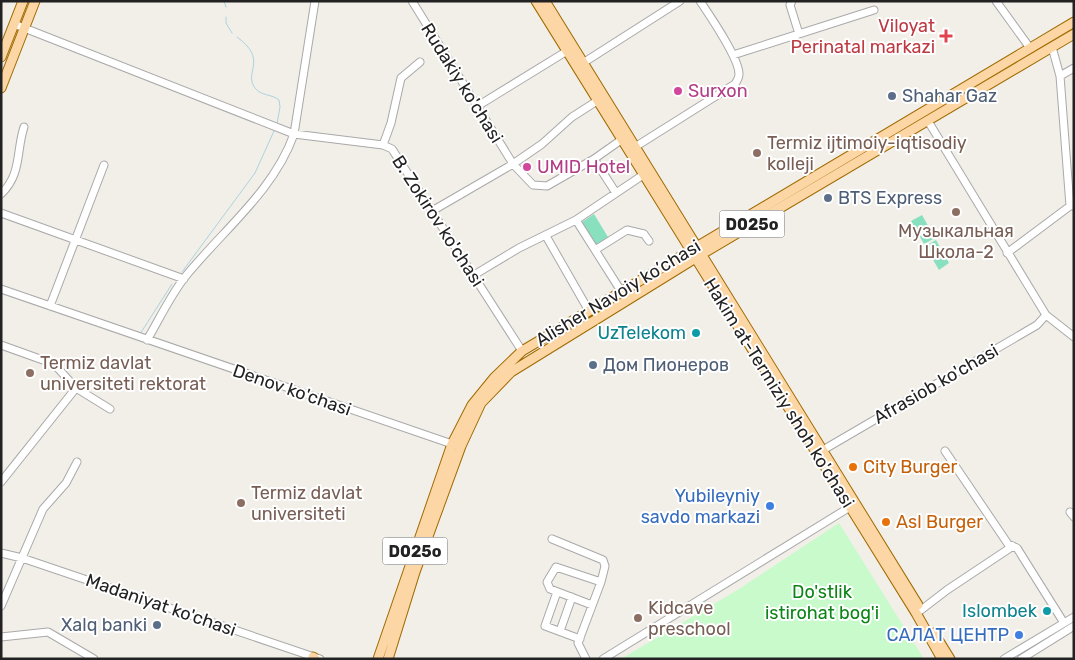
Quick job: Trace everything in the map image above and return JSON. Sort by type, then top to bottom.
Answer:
[{"type":"main road","points":[[2,55],[23,1]]},
{"type":"main road","points":[[1,88],[35,1]]},
{"type":"main road","name":"Hakim at-Termiziy shoh ko'chasi","points":[[536,1],[643,175],[696,252],[823,450],[950,659]]},
{"type":"main road","name":"Hakim at-Termiziy shoh ko'chasi","points":[[545,1],[635,147],[696,252],[942,659]]},
{"type":"main road","name":"Alisher Navoiy ko’chasi","points":[[456,445],[481,403],[511,372],[811,178],[1074,22]]},
{"type":"main road","name":"Alisher Navoiy ko’chasi","points":[[456,445],[472,405],[494,378],[522,351],[621,291],[816,187],[1074,34]]},
{"type":"main road","points":[[811,178],[816,187]]},
{"type":"main road","name":"D025o","points":[[378,659],[456,445]]},
{"type":"main road","name":"D025o","points":[[388,659],[456,445]]},
{"type":"street","points":[[147,340],[184,279],[274,175],[288,151],[294,134],[315,1]]},
{"type":"street","name":"Rudakiy ko'chasi","points":[[412,1],[476,107],[513,164],[528,182],[540,187],[560,181],[621,140]]},
{"type":"street","points":[[583,63],[680,1]]},
{"type":"street","points":[[635,147],[735,84],[740,72],[733,55],[700,1]]},
{"type":"street","points":[[792,1],[790,5],[799,34]]},
{"type":"street","points":[[996,1],[1030,48]]},
{"type":"street","points":[[733,55],[874,10]]},
{"type":"street","name":"B. Zokirov ko'chasi","points":[[14,24],[294,134],[383,145],[396,153],[522,351]]},
{"type":"street","points":[[1007,253],[1072,206],[1060,76],[1052,47]]},
{"type":"street","points":[[476,107],[567,51]]},
{"type":"street","points":[[383,145],[403,74],[420,62]]},
{"type":"street","points":[[1060,76],[1074,68]]},
{"type":"street","points":[[432,211],[513,164],[542,144],[572,116],[597,101]]},
{"type":"street","points":[[928,121],[1046,315],[1074,337]]},
{"type":"street","points":[[1,194],[9,186],[20,155],[18,145],[24,127]]},
{"type":"street","points":[[594,159],[616,193]]},
{"type":"street","points":[[50,306],[104,165]]},
{"type":"street","points":[[474,275],[519,248],[576,220],[643,175]]},
{"type":"street","points":[[1,213],[184,279]]},
{"type":"street","points":[[576,220],[621,291]]},
{"type":"street","points":[[595,250],[627,230],[644,234],[649,241]]},
{"type":"street","points":[[546,236],[590,311]]},
{"type":"street","name":"Denov ko'chasi","points":[[1,289],[456,445]]},
{"type":"street","name":"Afrasiob ko'chasi","points":[[823,450],[1037,325],[1046,315]]},
{"type":"street","points":[[1,345],[54,364],[76,388],[110,409]]},
{"type":"street","points":[[1,482],[76,388]]},
{"type":"street","points":[[945,451],[1008,544],[1018,550],[1064,623]]},
{"type":"street","points":[[1,606],[43,509],[66,483],[77,462]]},
{"type":"street","points":[[603,659],[850,507]]},
{"type":"street","points":[[552,539],[602,560],[606,566],[578,644],[586,659]]},
{"type":"street","points":[[921,610],[947,590],[1013,546]]},
{"type":"street","name":"Madaniyat ko'chasi","points":[[1,553],[22,558],[316,658]]},
{"type":"street","points":[[592,605],[550,589],[547,582],[548,576],[556,567],[601,582]]},
{"type":"street","points":[[557,592],[545,626],[580,639]]},
{"type":"street","points":[[560,630],[572,597]]},
{"type":"street","points":[[1004,659],[1074,617]]},
{"type":"street","points":[[1021,659],[1074,626]]},
{"type":"street","points":[[1,637],[48,632],[94,659]]},
{"type":"green space","points":[[594,214],[608,237],[596,245],[582,222]]},
{"type":"green space","points":[[922,215],[935,238],[924,244],[911,221]]},
{"type":"green space","points":[[936,240],[949,263],[939,270],[925,246]]},
{"type":"green space","name":"Do'stlik istirohat bog'i","points":[[839,523],[924,659],[621,659],[739,589]]},
{"type":"waterway","points":[[224,1],[226,7]]},
{"type":"waterway","points":[[226,17],[226,23],[232,33]]},
{"type":"waterway","points":[[237,37],[252,52],[254,59],[252,82],[255,88],[257,91],[279,100],[280,107],[277,124]]},
{"type":"waterway","points":[[182,272],[255,173],[274,131]]},
{"type":"waterway","points":[[140,334],[172,284]]},
{"type":"place","name":"Viloyat Perinatal markazi","points":[[946,36]]},
{"type":"place","name":"Surxon","points":[[678,91]]},
{"type":"place","name":"Shahar Gaz","points":[[892,96]]},
{"type":"place","name":"Termiz ijtimoiy-iqtisodiy kolleji","points":[[757,153]]},
{"type":"place","name":"UMID Hotel","points":[[527,167]]},
{"type":"place","name":"BTS Express","points":[[828,198]]},
{"type":"place","name":"Музыкальная Школа-2","points":[[956,212]]},
{"type":"place","name":"UzTelekom","points":[[696,333]]},
{"type":"place","name":"Дом Пионеров","points":[[593,365]]},
{"type":"place","name":"Termiz davlat universiteti rektorat","points":[[30,373]]},
{"type":"place","name":"City Burger","points":[[853,467]]},
{"type":"place","name":"Termiz davlat universiteti","points":[[241,503]]},
{"type":"place","name":"Yubileyniy savdo markazi","points":[[770,506]]},
{"type":"place","name":"Asl Burger","points":[[886,522]]},
{"type":"place","name":"Islombek","points":[[1047,611]]},
{"type":"place","name":"Kidcave preschool","points":[[638,618]]},
{"type":"place","name":"Xalq banki","points":[[157,625]]},
{"type":"place","name":"САЛАТ ЦЕНТР","points":[[1019,635]]}]
